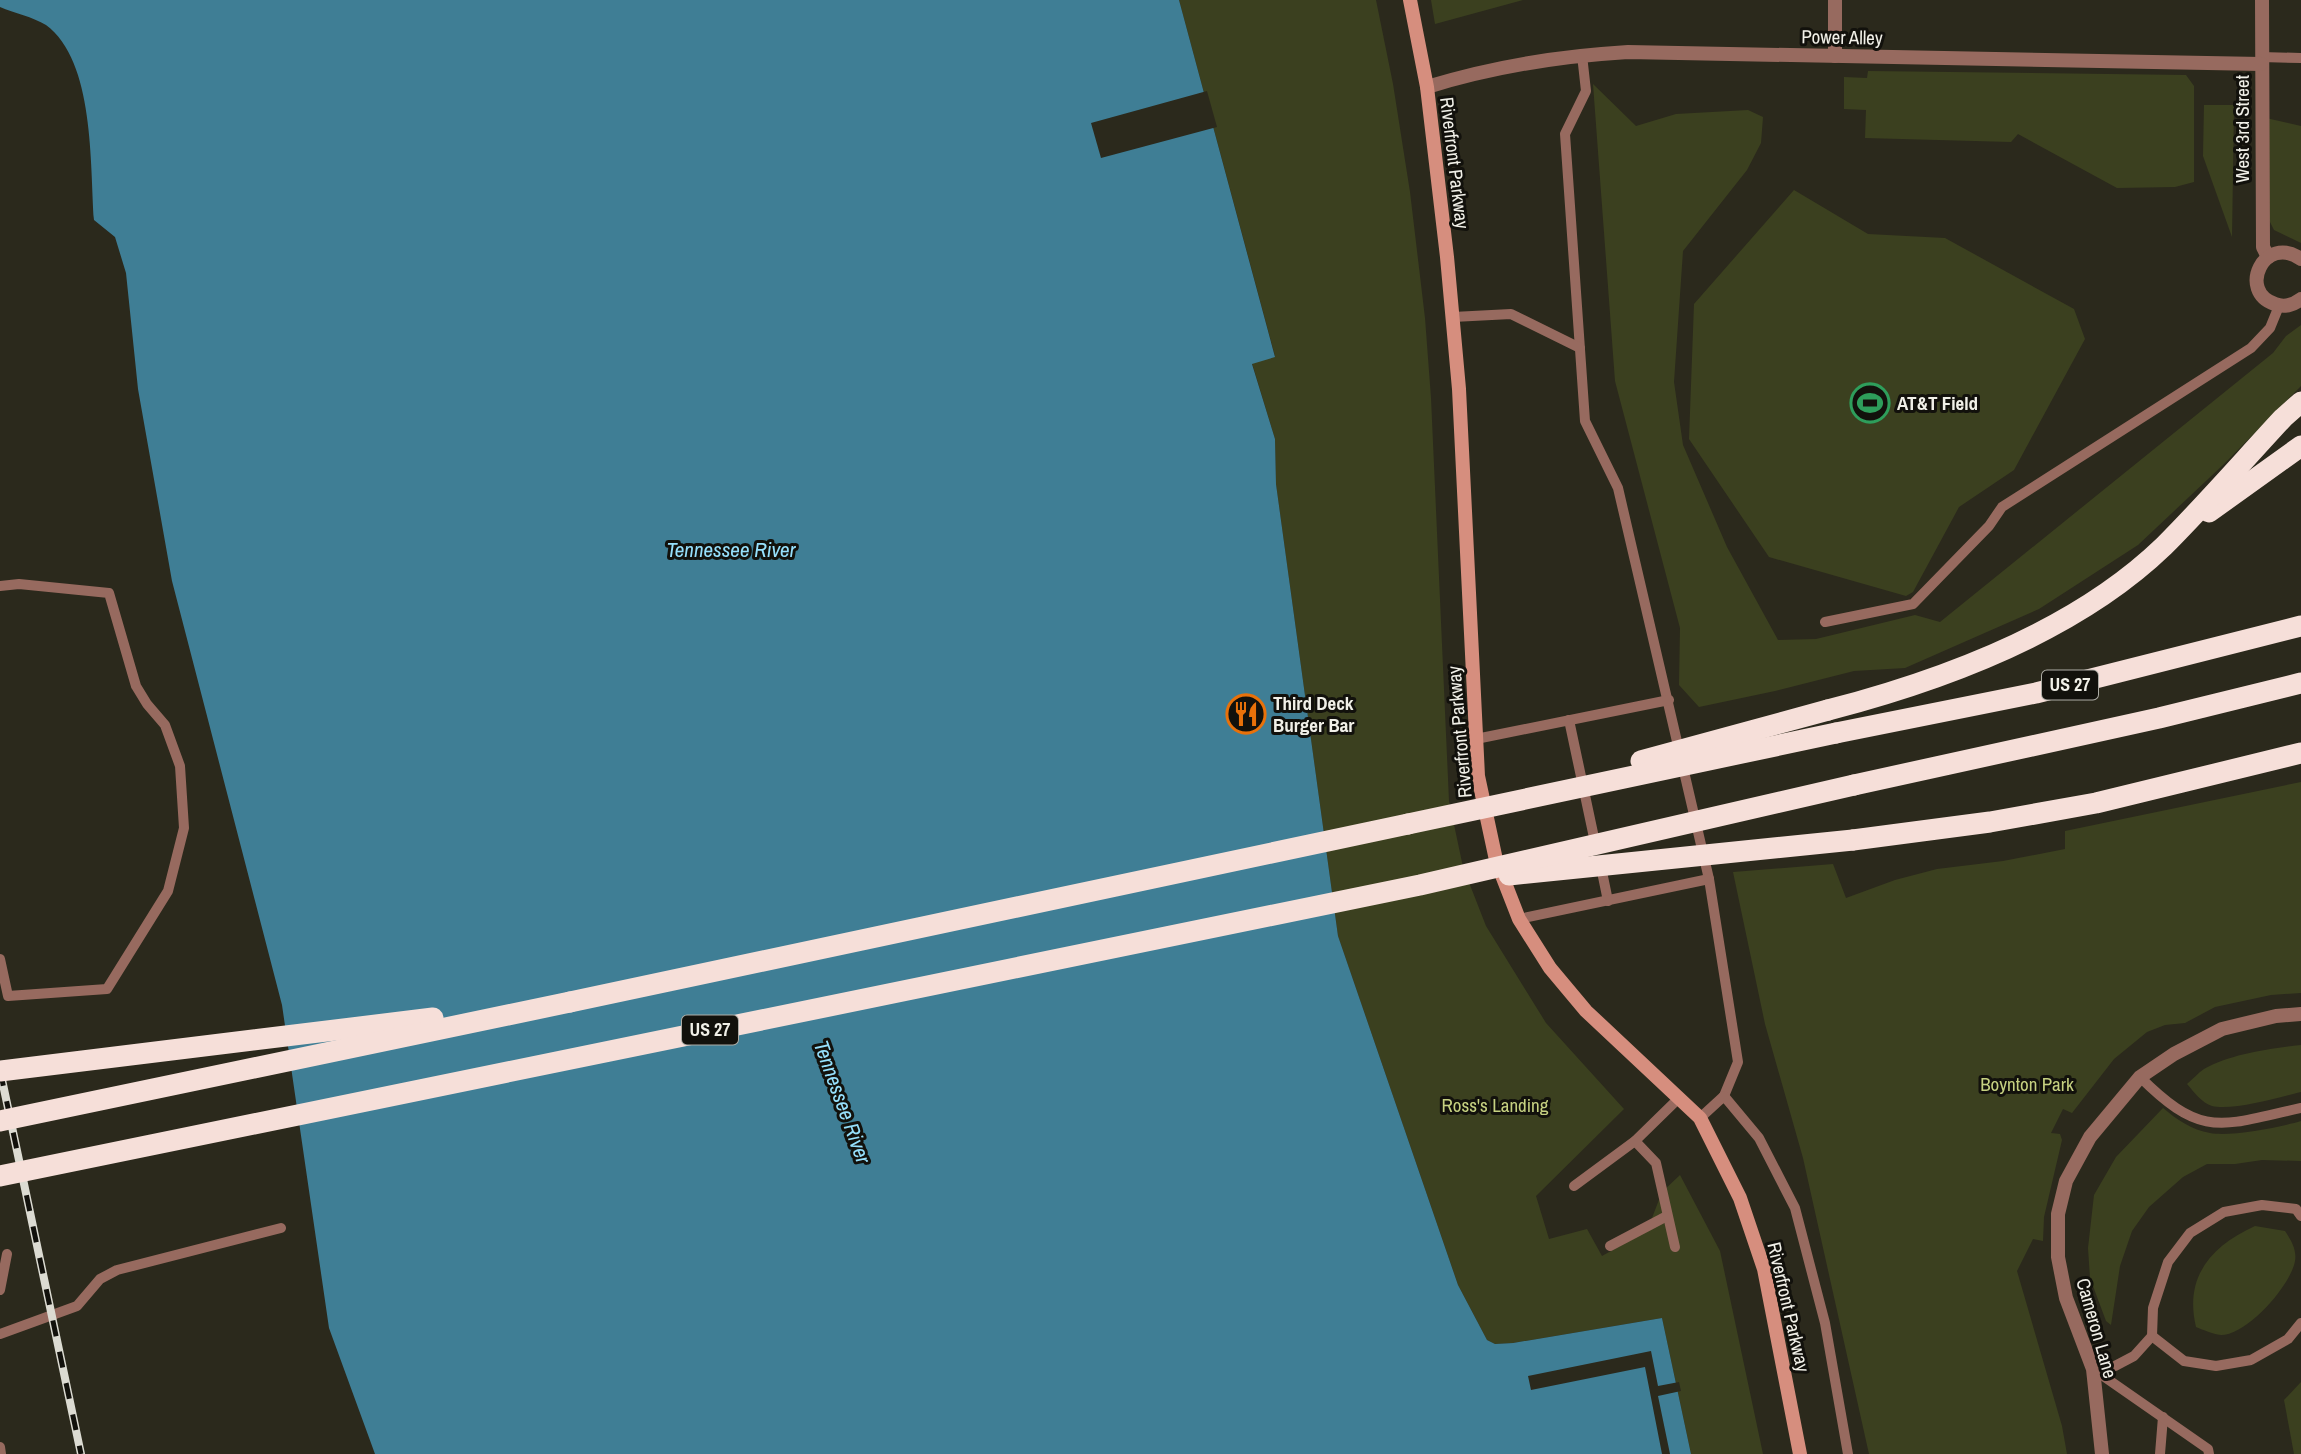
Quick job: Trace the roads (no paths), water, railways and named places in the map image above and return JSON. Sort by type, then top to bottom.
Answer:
[{"type":"highway","points":[[2163,547],[2301,402]]},
{"type":"highway","points":[[1408,824],[1889,694],[1949,673],[2008,648],[2064,619],[2120,581],[2301,446]]},
{"type":"highway","name":"US 27","points":[[0,1121],[2036,693],[2301,626]]},
{"type":"highway","name":"US 27","points":[[0,1176],[1420,885],[2160,718],[2301,683]]},
{"type":"highway","points":[[1420,885],[1853,840],[1978,824],[2083,806],[2301,753]]},
{"type":"highway","points":[[0,1071],[570,1002]]},
{"type":"main road","name":"Riverfront Parkway","points":[[1410,0],[1427,88],[1453,317],[1478,776],[1496,860],[1520,919],[1550,968],[1586,1011],[1700,1118],[1740,1198],[1764,1269],[1800,1454]]},
{"type":"street","points":[[1835,0],[1835,56]]},
{"type":"street","name":"West 3rd Street","points":[[2262,0],[2263,247],[2268,257]]},
{"type":"street","name":"Power Alley","points":[[1427,88],[1492,70],[1582,55],[1628,52],[2261,60]]},
{"type":"street","points":[[2301,259],[2284,252],[2268,257],[2257,272],[2258,289],[2263,297],[2279,306],[2288,306],[2301,299]]},
{"type":"street","name":"Cameron Lane","points":[[2102,1454],[2093,1369],[2066,1298],[2058,1257],[2058,1214],[2066,1181],[2090,1137],[2140,1077],[2174,1054],[2221,1029],[2276,1016],[2301,1014]]},
{"type":"lane","points":[[1582,55],[1586,90],[1565,134],[1585,421],[1618,488],[1669,700],[1709,879],[1738,1062],[1724,1096],[1700,1118]]},
{"type":"lane","points":[[2261,60],[2301,58]]},
{"type":"lane","points":[[1825,622],[1913,604],[1989,526],[2002,507],[2251,348],[2270,328],[2279,306]]},
{"type":"lane","points":[[1453,317],[1511,314],[1580,348]]},
{"type":"lane","points":[[0,586],[19,584],[109,593],[136,686],[165,725],[180,766],[184,828],[168,891],[107,989],[8,996],[0,959]]},
{"type":"lane","points":[[1476,739],[1669,700]]},
{"type":"lane","points":[[1569,720],[1608,901]]},
{"type":"lane","points":[[1520,919],[1709,879]]},
{"type":"lane","points":[[2140,1077],[2159,1096],[2194,1119],[2217,1125],[2301,1108]]},
{"type":"lane","points":[[1724,1096],[1759,1138],[1795,1208],[1825,1323],[1848,1454]]},
{"type":"lane","points":[[1574,1186],[1635,1141],[1679,1098]]},
{"type":"lane","points":[[1635,1141],[1656,1163],[1675,1247]]},
{"type":"lane","points":[[2093,1369],[2115,1366],[2134,1356],[2152,1336],[2153,1308],[2168,1262],[2190,1233],[2224,1212],[2262,1205],[2296,1209],[2301,1216]]},
{"type":"lane","points":[[1610,1245],[1667,1216]]},
{"type":"lane","points":[[0,1334],[77,1306],[100,1279],[117,1270],[281,1228]]},
{"type":"lane","points":[[0,1290],[7,1255]]},
{"type":"lane","points":[[2152,1336],[2184,1361],[2216,1366],[2251,1360],[2288,1339],[2301,1323]]},
{"type":"lane","points":[[2093,1369],[2208,1449],[2208,1454]]},
{"type":"lane","points":[[2160,1454],[2163,1417]]},
{"type":"lane","points":[[0,1447],[1,1454]]},
{"type":"water","name":"Tennessee River","points":[[0,0],[1179,0],[1275,357],[1252,364],[1275,439],[1276,484],[1338,936],[1458,1285],[1487,1340],[1495,1344],[1662,1318],[1691,1454],[375,1454],[329,1328],[282,1005],[172,581],[138,389],[126,273],[115,237],[94,220],[90,144],[82,88],[74,63],[62,41],[46,25],[0,7]]},
{"type":"railway","points":[[0,1070],[81,1454]]},
{"type":"place","name":"AT&T Field","points":[[1870,403]]},
{"type":"place","name":"Third Deck Burger Bar","points":[[1246,714]]},
{"type":"park label","name":"Boynton Park","points":[[2027,1084]]},
{"type":"park label","name":"Ross's Landing","points":[[1495,1105]]}]
